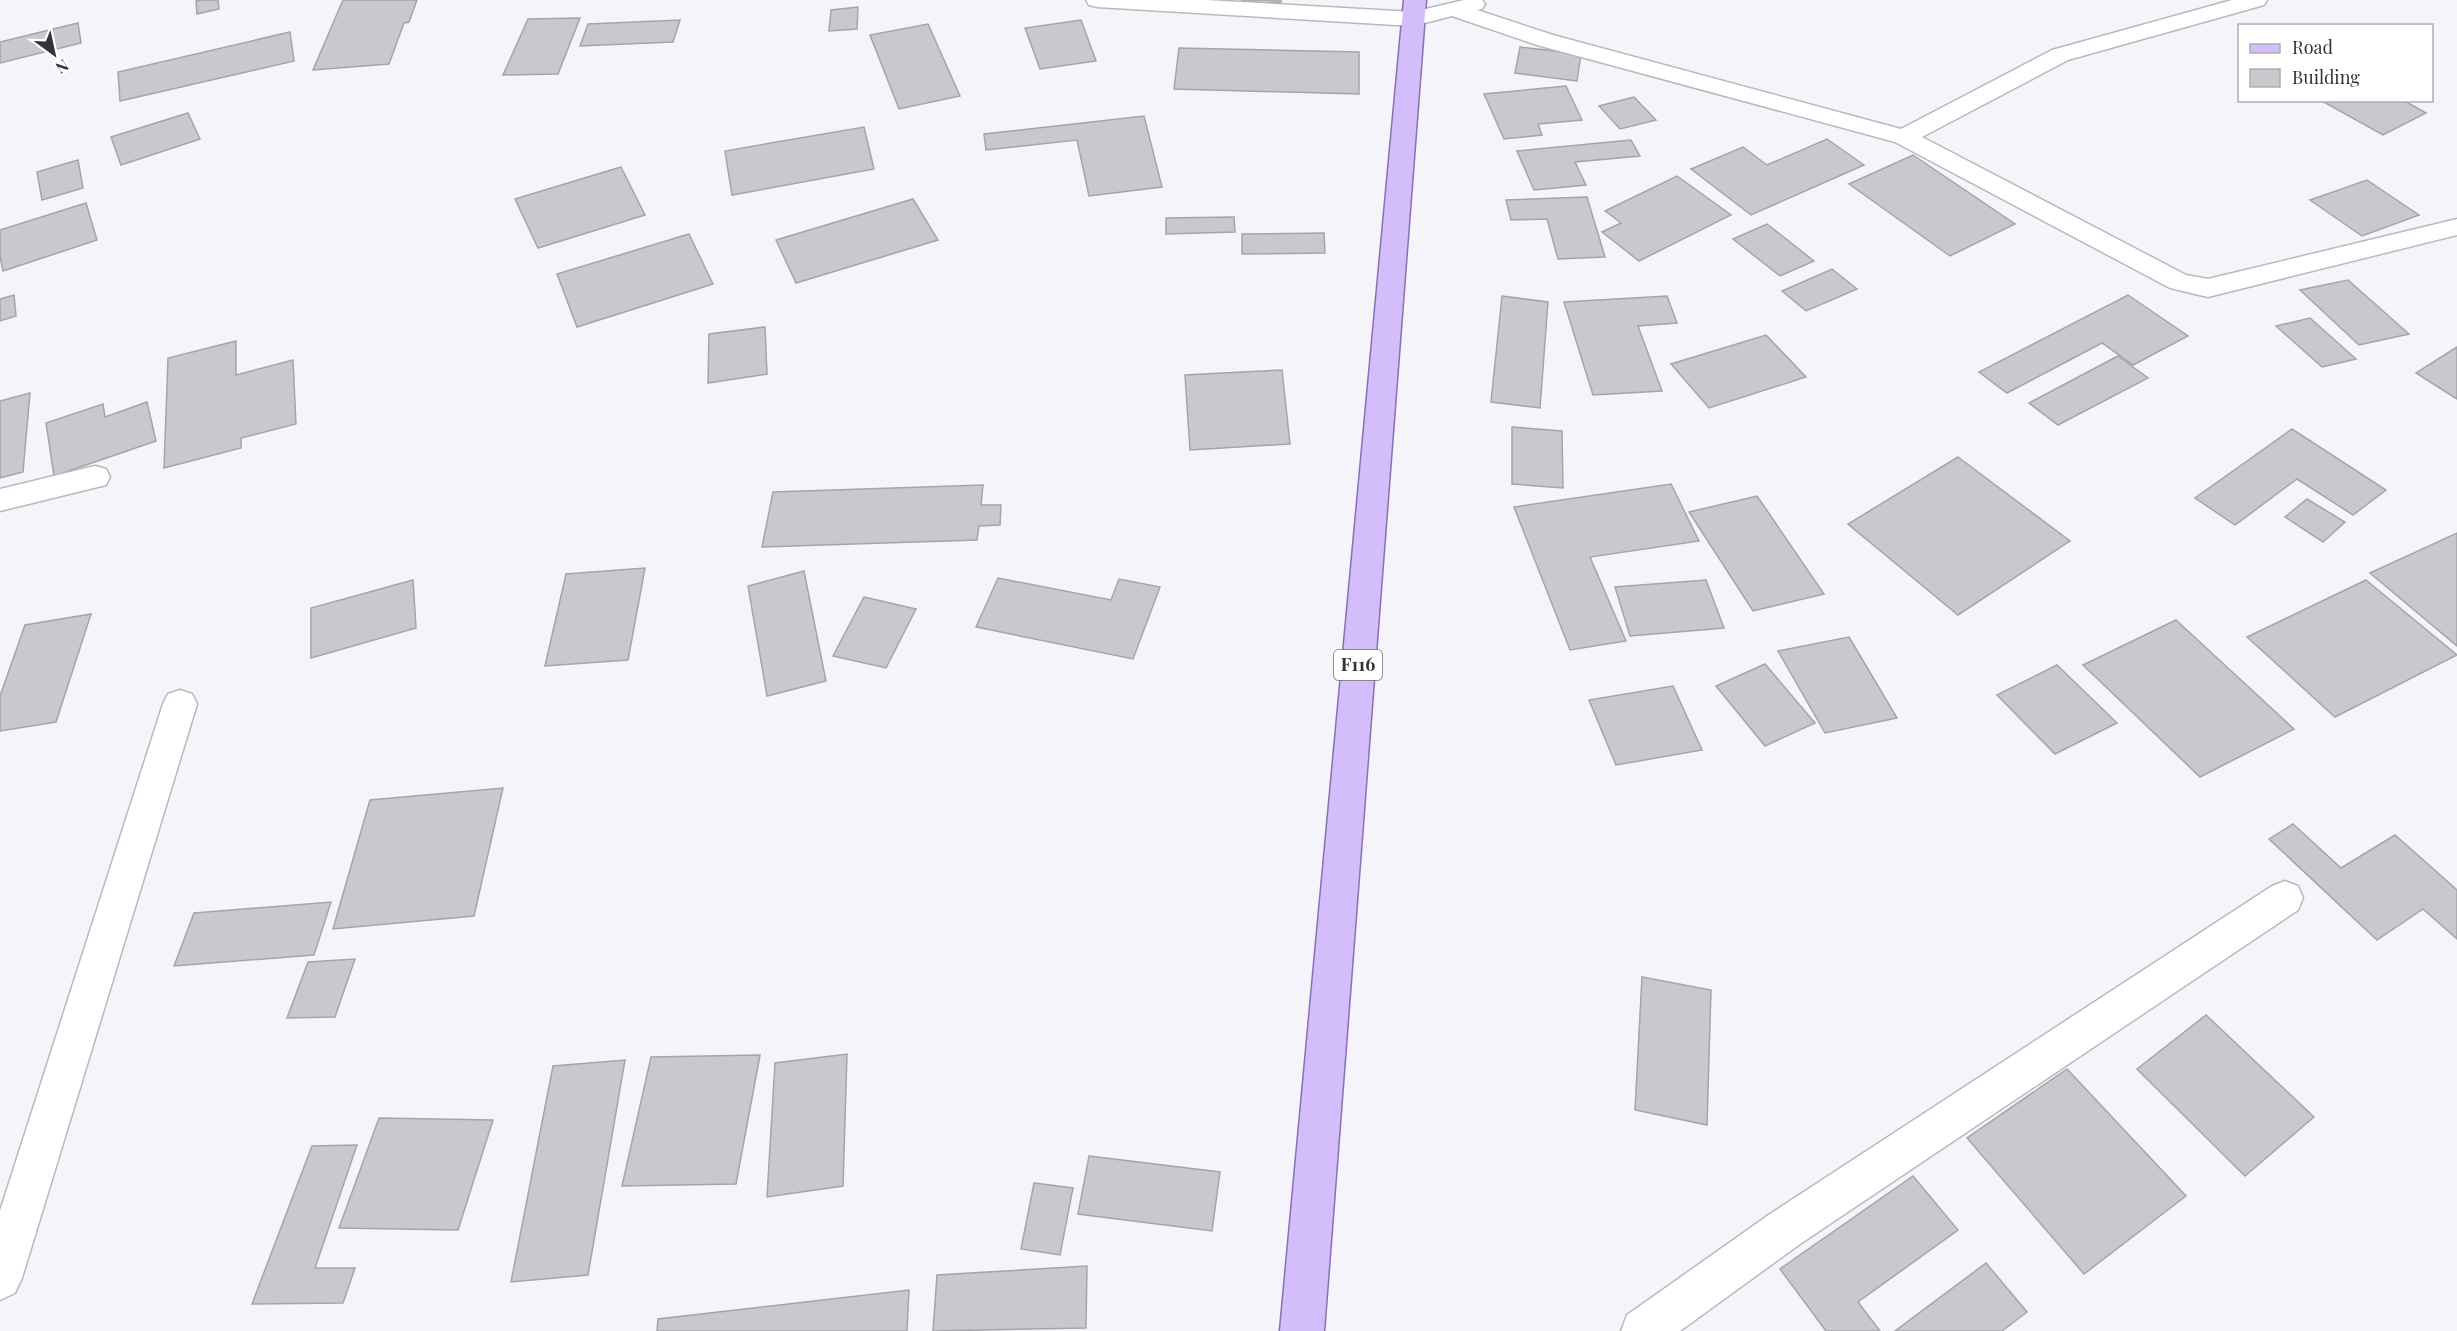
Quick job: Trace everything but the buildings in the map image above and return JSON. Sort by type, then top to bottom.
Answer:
[{"type":"main road","name":"F116","points":[[1302,1331],[1414,10]]},
{"type":"street","points":[[1097,0],[1414,10],[1452,9],[1489,0]]},
{"type":"street","points":[[1904,137],[2060,55],[2256,0]]},
{"type":"street","points":[[1452,9],[1545,40],[1904,137],[2179,282],[2208,288],[2457,227]]},
{"type":"street","points":[[0,500],[95,477]]},
{"type":"street","points":[[0,1278],[180,704]]},
{"type":"street","points":[[1643,1331],[1785,1229],[2285,898]]}]
